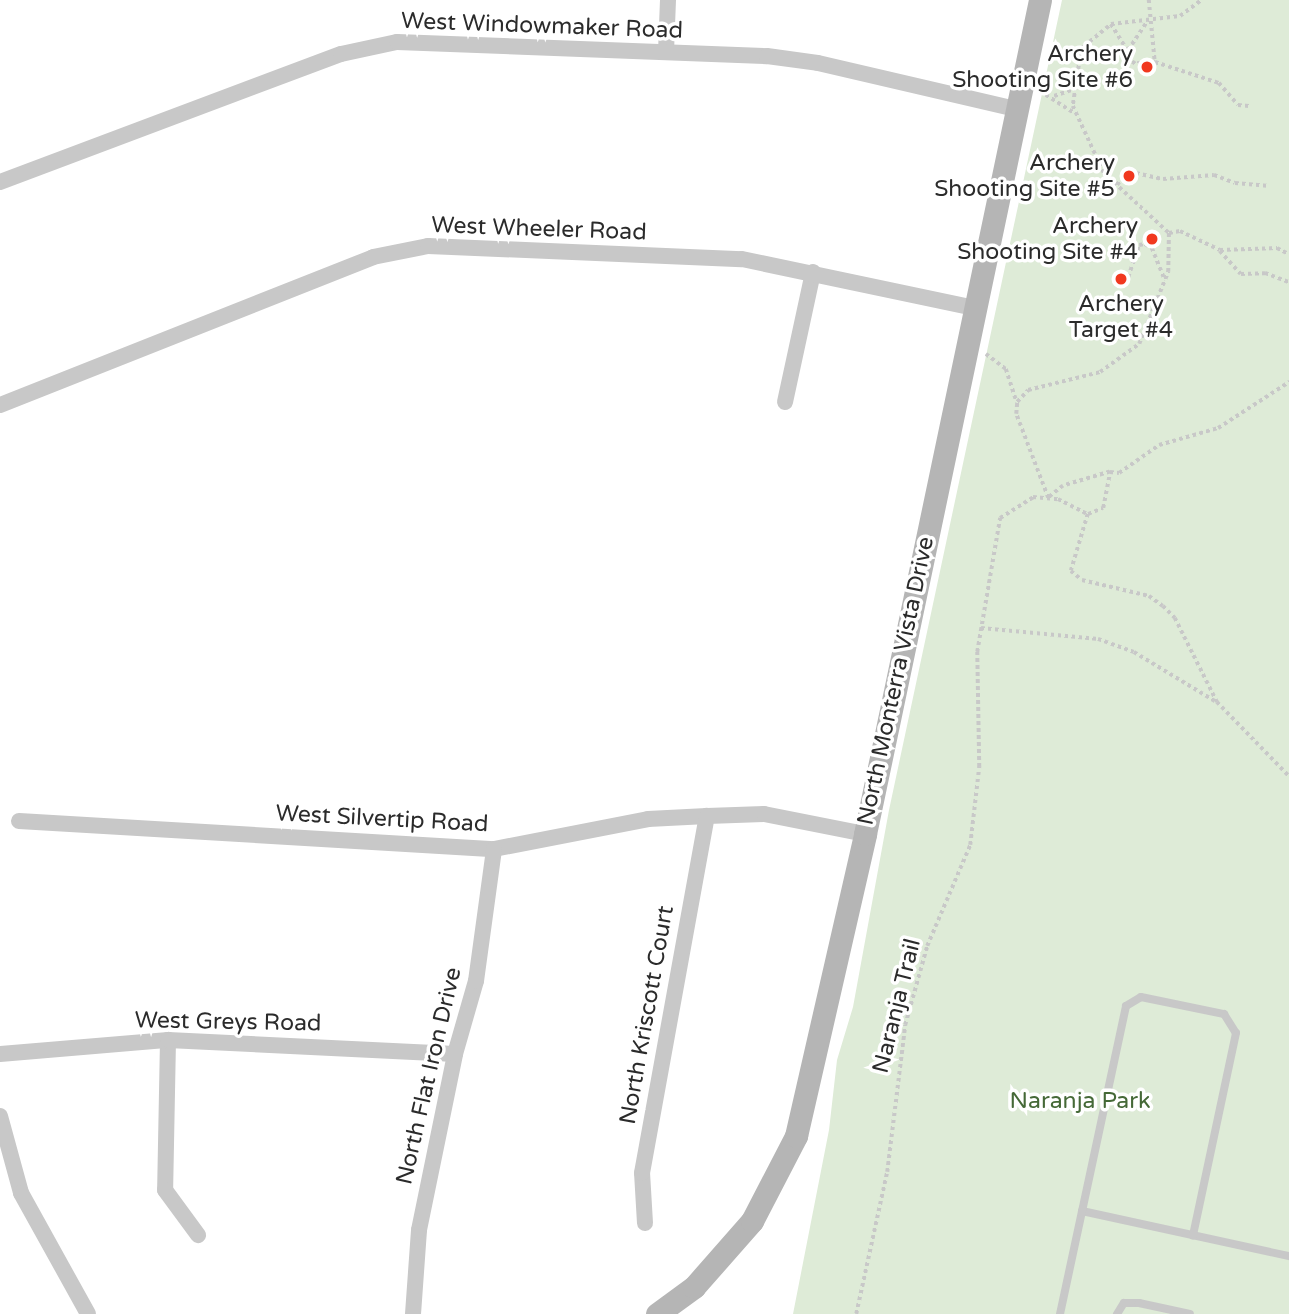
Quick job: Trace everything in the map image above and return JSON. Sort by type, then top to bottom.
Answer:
[{"type":"street","points":[[666,52],[668,0]]},
{"type":"street","name":"North Monterra Vista Drive","points":[[657,1314],[694,1287],[752,1221],[783,1166],[810,1086],[1040,0]]},
{"type":"street","name":"West Windowmaker Road","points":[[0,182],[341,54],[397,42],[666,52],[818,63],[1016,109]]},
{"type":"street","name":"West Wheeler Road","points":[[0,405],[373,257],[428,246],[742,259],[974,308]]},
{"type":"street","points":[[785,402],[813,272]]},
{"type":"street","name":"West Silvertip Road","points":[[19,821],[494,849],[648,819],[707,816],[764,814],[864,834]]},
{"type":"street","name":"North Kriscott Court","points":[[645,1223],[642,1173],[707,816]]},
{"type":"street","name":"North Flat Iron Drive","points":[[413,1314],[419,1230],[455,1054],[475,981],[494,849]]},
{"type":"street","points":[[168,1040],[165,1190],[198,1236]]},
{"type":"street","name":"West Greys Road","points":[[0,1054],[168,1040],[455,1054]]},
{"type":"street","points":[[0,1116],[21,1193],[88,1314]]},
{"type":"lane","points":[[1060,1314],[1126,1006],[1141,997],[1223,1014],[1236,1033],[1193,1235]]},
{"type":"lane","points":[[1082,1211],[1289,1256]]},
{"type":"lane","points":[[1117,1314],[1124,1303],[1139,1303],[1190,1314]]},
{"type":"path","points":[[1149,0],[1155,62]]},
{"type":"path","points":[[1076,115],[1074,89],[1084,46],[1111,24],[1180,16],[1200,0]]},
{"type":"path","points":[[1124,56],[1149,19]]},
{"type":"path","points":[[1111,24],[1128,51]]},
{"type":"path","points":[[1084,46],[1101,59],[1124,56],[1135,64],[1155,62],[1219,83],[1228,89],[1231,100],[1249,106]]},
{"type":"path","points":[[1055,96],[1074,89]]},
{"type":"path","points":[[1040,90],[1055,96],[1076,115],[1090,136],[1104,173],[1169,233]]},
{"type":"path","points":[[1117,185],[1125,174],[1136,173],[1163,179],[1214,175],[1235,183],[1267,186]]},
{"type":"path","points":[[1169,233],[1180,231],[1220,250],[1241,274],[1265,273],[1289,282]]},
{"type":"path","points":[[1017,402],[1028,390],[1100,372],[1139,344],[1165,281],[1169,233]]},
{"type":"path","points":[[1128,277],[1139,244],[1145,244],[1152,248],[1165,281]]},
{"type":"path","points":[[1220,250],[1277,248],[1289,254]]},
{"type":"path","points":[[985,353],[1006,369],[1017,402],[1016,414],[1048,498],[1077,505],[1088,514]]},
{"type":"path","name":"Naranja Trail","points":[[856,1314],[887,1172],[905,1025],[927,946],[970,845],[979,767],[976,688],[981,628],[1000,518],[1033,497],[1048,498],[1063,486],[1110,472],[1119,473],[1159,445],[1218,428],[1289,383]]},
{"type":"path","points":[[1088,514],[1103,508],[1110,472]]},
{"type":"path","points":[[1088,514],[1072,570],[1082,580],[1149,596],[1163,606],[1175,618],[1217,702]]},
{"type":"path","points":[[981,628],[1098,639],[1134,652],[1217,702],[1289,776]]},
{"type":"green space","name":"Naranja Park","points":[[1062,0],[1289,0],[1289,1314],[793,1314],[829,1130],[837,1060],[853,1007],[889,810]]},
{"type":"place","name":"Archery Shooting Site #6","points":[[1147,67]]},
{"type":"place","name":"Archery Shooting Site #5","points":[[1129,176]]},
{"type":"place","name":"Archery Shooting Site #4","points":[[1152,239]]},
{"type":"place","name":"Archery Target #4","points":[[1121,279]]}]
